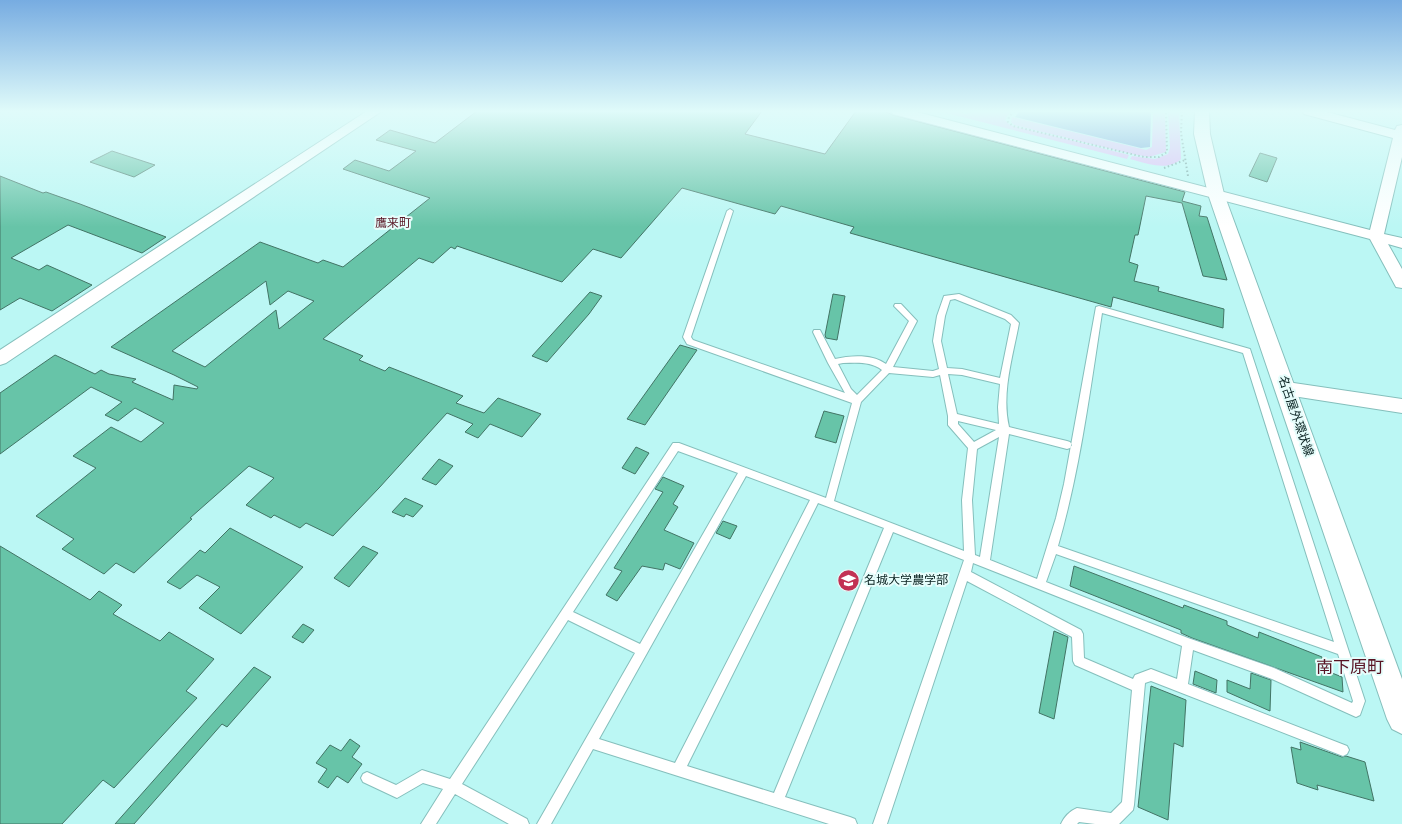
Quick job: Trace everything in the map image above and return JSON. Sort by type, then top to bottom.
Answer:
[{"type":"main road","name":"名古屋外環状線","points":[[1206,149],[1216,194],[1287,389],[1402,719]]},
{"type":"street","points":[[0,358],[317,149]]},
{"type":"street","points":[[1052,149],[1402,243]]},
{"type":"street","points":[[1397,149],[1376,236],[1402,283]]},
{"type":"street","points":[[1287,389],[1402,406]]},
{"type":"lane","points":[[730,211],[686,337],[690,342],[857,401]]},
{"type":"lane","points":[[880,824],[970,558],[967,500],[973,447],[953,425],[953,416],[937,341],[941,316],[947,298],[956,296],[1008,317],[1015,323],[1005,382],[1003,422],[1006,430],[984,563]]},
{"type":"lane","points":[[828,503],[857,401],[887,370],[913,321],[898,306]]},
{"type":"lane","points":[[428,824],[676,446],[890,526],[970,558],[1188,643],[1274,674],[1356,711],[1359,701],[1344,650],[1247,351],[1099,310],[1076,447],[1053,549],[1040,585]]},
{"type":"lane","points":[[817,332],[848,391],[857,401]]},
{"type":"lane","points":[[832,363],[844,360],[869,360],[878,363],[887,370],[933,374],[943,371],[980,375],[1005,382]]},
{"type":"lane","points":[[953,416],[1067,445]]},
{"type":"lane","points":[[973,447],[1006,430]]},
{"type":"lane","points":[[544,824],[641,650],[744,471]]},
{"type":"lane","points":[[678,770],[816,498]]},
{"type":"lane","points":[[776,801],[890,526]]},
{"type":"lane","points":[[1053,549],[1344,650]]},
{"type":"lane","points":[[964,574],[1077,634],[1079,661],[1138,687]]},
{"type":"lane","points":[[566,614],[641,650]]},
{"type":"lane","points":[[1182,687],[1188,643]]},
{"type":"lane","points":[[1068,824],[1077,815],[1114,820],[1128,805],[1139,679],[1151,675],[1343,750]]},
{"type":"lane","points":[[590,742],[850,824]]},
{"type":"lane","points":[[367,778],[397,792],[422,776],[453,786],[522,824]]},
{"type":"path","points":[[1108,149],[1130,155],[1153,158],[1164,155],[1167,152],[1167,149]]},
{"type":"path","points":[[1183,149],[1188,176]]},
{"type":"path","points":[[1159,169],[1179,164],[1185,160]]},
{"type":"shaded area","points":[[1090,149],[1107,149],[1129,155],[1127,159]]},
{"type":"shaded area","points":[[1113,149],[1144,149],[1166,149],[1166,152],[1149,157]]},
{"type":"shaded area","points":[[1170,149],[1181,149],[1181,159],[1176,163],[1163,166],[1130,159],[1132,156],[1155,159],[1168,154]]},
{"type":"building","points":[[410,149],[807,149],[825,154],[828,149],[1024,149],[1185,192],[1182,201],[1201,206],[1199,216],[1207,217],[1227,280],[1203,276],[1182,203],[1146,196],[1138,235],[1135,235],[1129,262],[1138,265],[1134,281],[1159,287],[1158,291],[1224,309],[1223,328],[1113,297],[1111,307],[850,233],[854,227],[781,206],[775,214],[682,188],[621,258],[593,249],[562,282],[457,246],[455,249],[451,247],[433,263],[419,258],[323,339],[363,356],[359,360],[385,371],[389,367],[463,396],[456,403],[484,413],[498,398],[541,414],[522,437],[490,424],[478,438],[465,432],[473,424],[447,413],[333,536],[306,523],[300,528],[274,515],[271,518],[246,505],[274,478],[249,466],[190,518],[192,519],[134,573],[116,563],[104,574],[62,549],[74,539],[36,516],[96,468],[73,456],[111,427],[141,442],[164,423],[135,408],[118,421],[105,415],[122,402],[91,387],[0,454],[0,393],[55,355],[95,374],[101,370],[109,374],[136,379],[132,382],[173,400],[174,385],[197,389],[198,387],[174,375],[111,347],[260,242],[318,263],[323,260],[343,267],[430,198],[343,169],[355,160],[389,171],[416,151]],"holes":[[[266,281],[270,305],[288,291],[314,301],[279,329],[276,310],[205,367],[172,351]]]},
{"type":"building","points":[[112,151],[155,165],[134,177],[90,162]]},
{"type":"building","points":[[1260,153],[1277,158],[1267,182],[1249,176]]},
{"type":"building","points":[[0,176],[43,193],[46,192],[80,204],[166,237],[142,253],[68,225],[11,258],[39,270],[47,265],[92,285],[52,311],[20,298],[0,310]]},
{"type":"building","points":[[590,292],[602,296],[589,314],[547,362],[532,356]]},
{"type":"building","points":[[833,294],[845,296],[837,340],[826,338],[825,335]]},
{"type":"building","points":[[680,345],[697,350],[645,425],[627,419]]},
{"type":"building","points":[[824,411],[844,416],[836,443],[815,437]]},
{"type":"building","points":[[636,447],[649,453],[635,474],[622,468]]},
{"type":"building","points":[[439,459],[453,466],[436,485],[422,479]]},
{"type":"building","points":[[663,477],[684,486],[673,504],[678,507],[664,530],[694,543],[680,569],[665,563],[663,570],[642,566],[617,601],[606,595],[622,571],[614,568],[663,492],[655,489]]},
{"type":"building","points":[[405,498],[423,506],[413,517],[406,514],[404,517],[392,512]]},
{"type":"building","points":[[723,521],[737,526],[730,539],[716,533]]},
{"type":"building","points":[[230,528],[303,567],[241,634],[199,608],[220,587],[197,575],[180,589],[167,582],[200,550],[205,553]]},
{"type":"building","points":[[0,546],[90,600],[99,591],[122,605],[113,614],[160,641],[169,632],[214,659],[186,691],[197,698],[114,788],[103,780],[62,824],[0,824]]},
{"type":"building","points":[[363,546],[378,553],[349,587],[334,578]]},
{"type":"building","points":[[1074,566],[1183,608],[1184,605],[1227,621],[1227,625],[1258,638],[1259,632],[1322,657],[1322,669],[1342,677],[1343,692],[1192,638],[1181,633],[1181,630],[1070,586]]},
{"type":"building","points":[[303,624],[314,630],[303,643],[292,637]]},
{"type":"building","points":[[1054,631],[1068,637],[1054,719],[1039,713]]},
{"type":"building","points":[[254,667],[271,677],[227,727],[222,724],[134,824],[115,824]]},
{"type":"building","points":[[1195,671],[1217,680],[1216,693],[1193,684]]},
{"type":"building","points":[[1251,673],[1271,680],[1270,711],[1227,692],[1227,680],[1250,689]]},
{"type":"building","points":[[1151,686],[1186,700],[1183,747],[1174,743],[1168,820],[1138,807]]},
{"type":"building","points":[[350,739],[360,746],[352,757],[362,764],[348,783],[337,776],[328,788],[318,782],[327,769],[316,763],[330,745],[341,751]]},
{"type":"building","points":[[1300,742],[1342,757],[1346,756],[1365,762],[1374,801],[1317,785],[1318,790],[1297,783],[1291,747],[1301,750]]},
{"type":"place","name":"名城大学農学部","points":[[848,580]]},
{"type":"district","name":"鷹来町","points":[[393,223]]},
{"type":"district","name":"南下原町","points":[[1350,667]]}]
